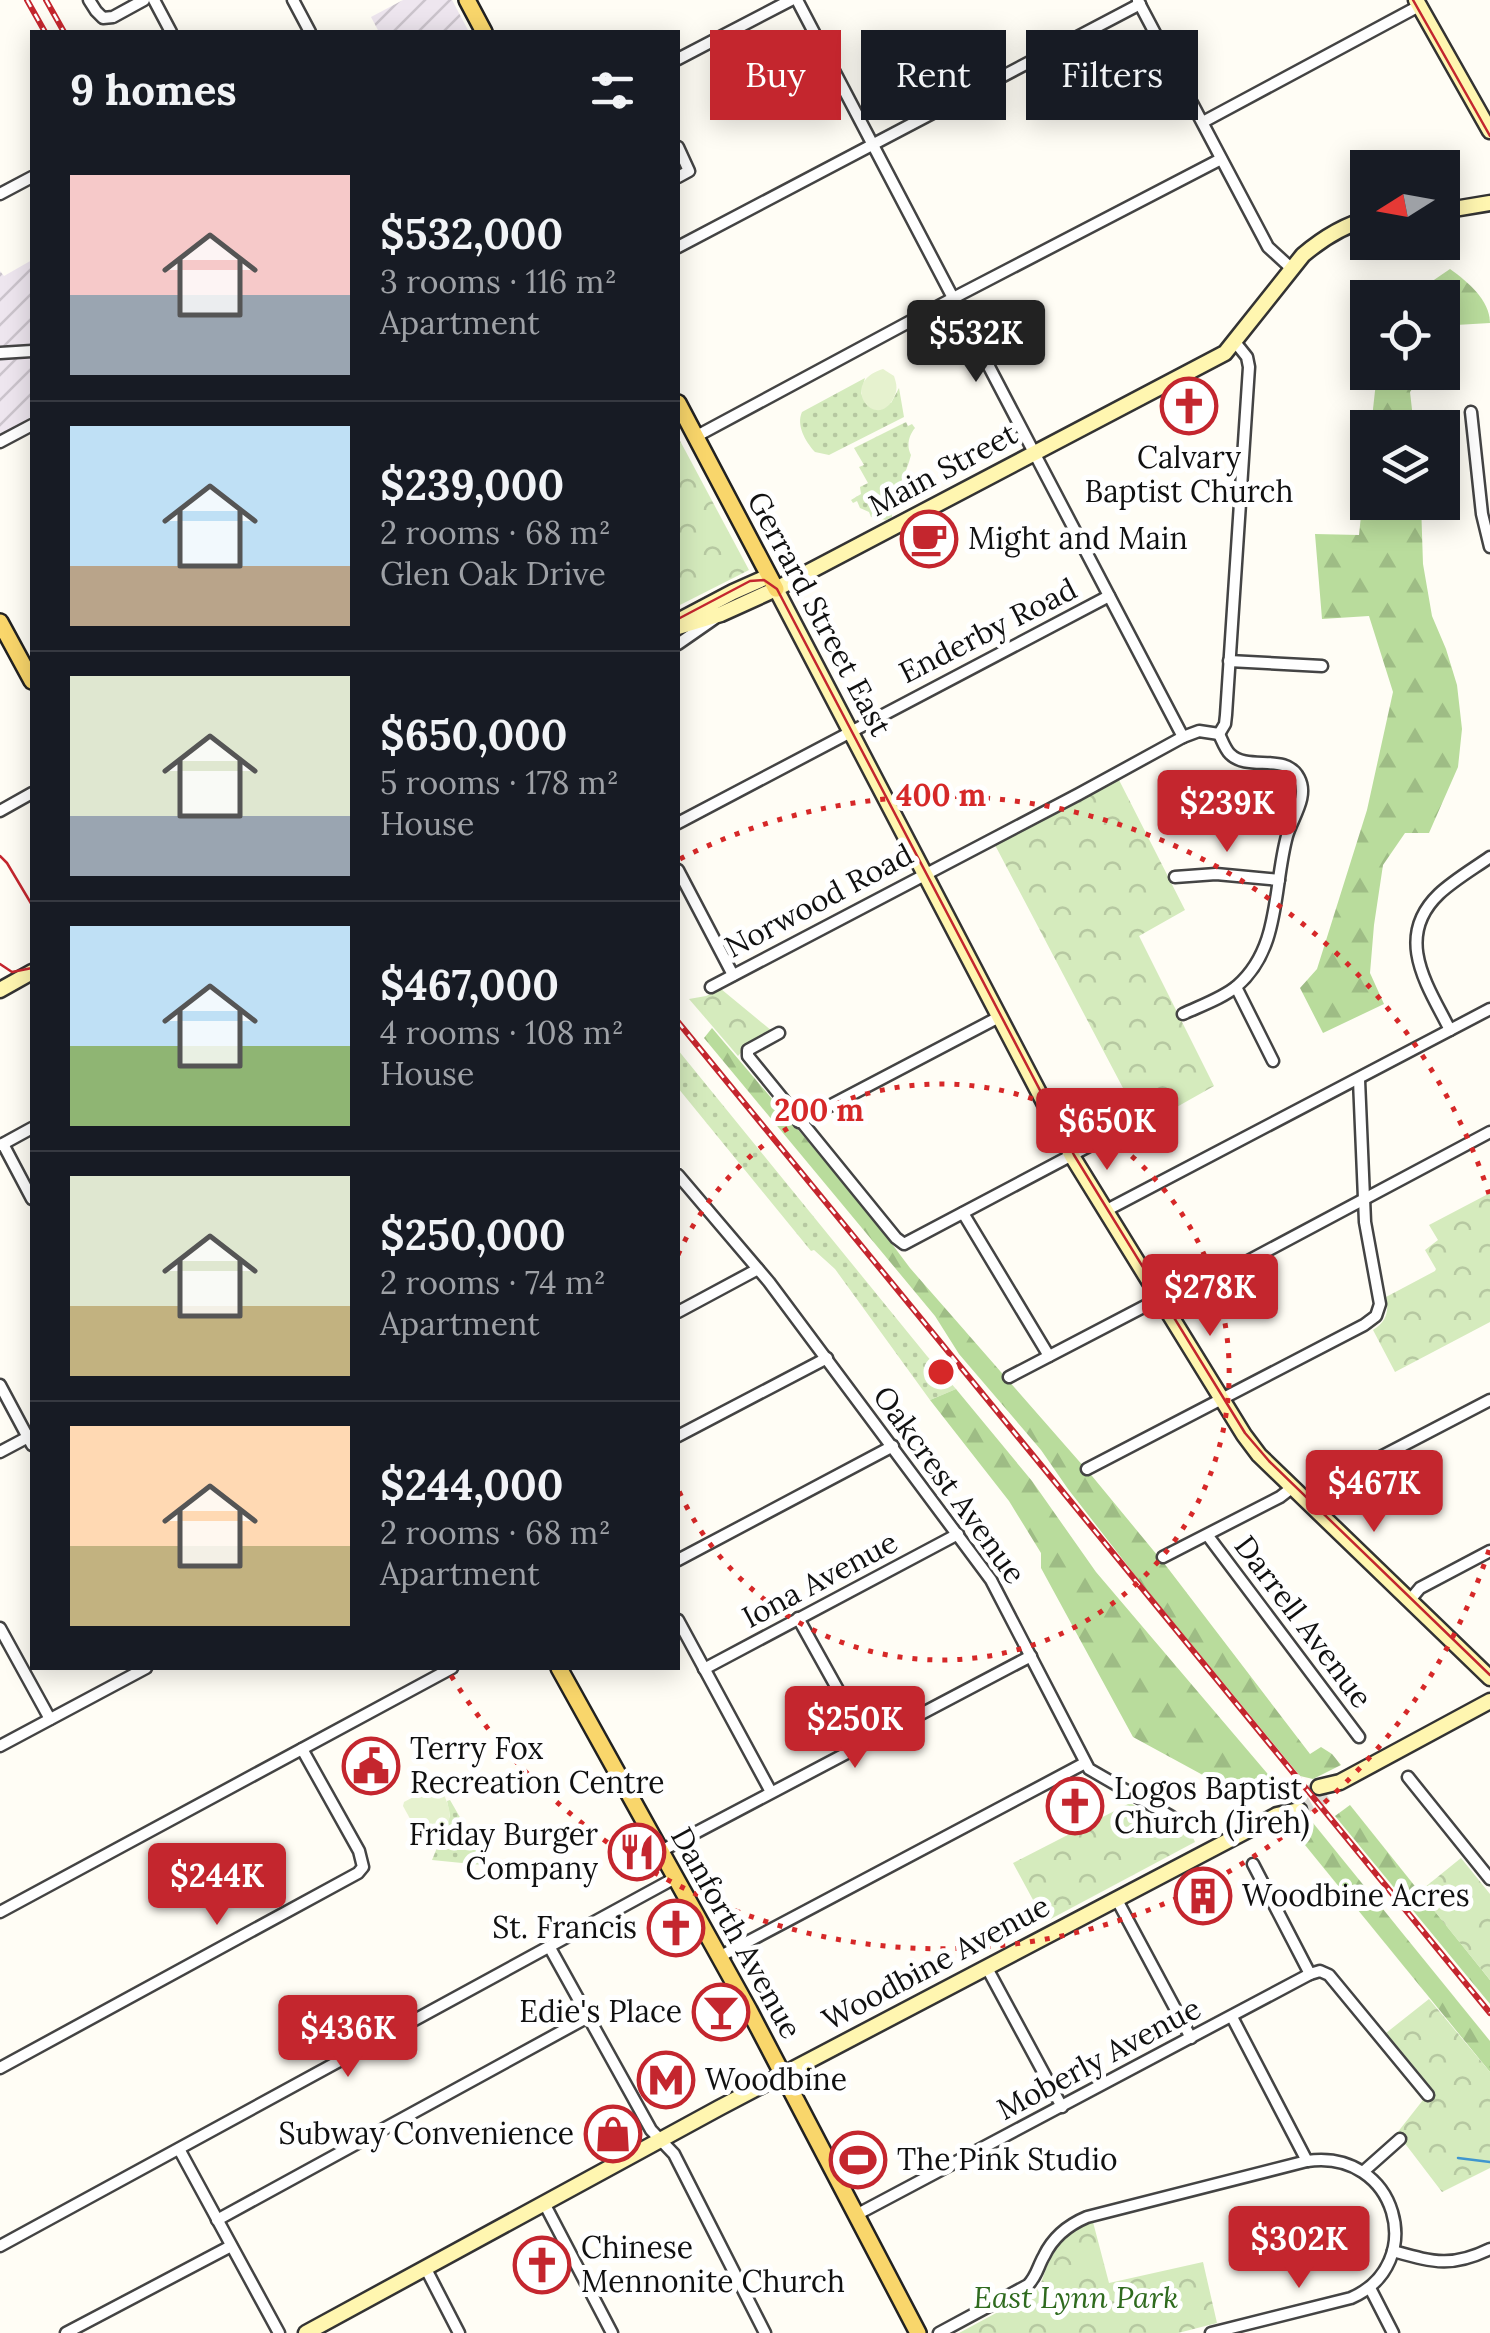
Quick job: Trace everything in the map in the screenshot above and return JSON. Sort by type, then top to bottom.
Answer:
[{"type":"main road","points":[[466,0],[483,30]]},
{"type":"main road","points":[[1418,3],[1490,132]]},
{"type":"main road","points":[[1460,207],[1490,203]]},
{"type":"main road","name":"Main Street","points":[[680,624],[721,614],[772,583],[1035,453],[1225,353],[1303,255],[1350,225]]},
{"type":"main road","name":"Gerrard Street East","points":[[680,407],[1072,1156],[1221,1398],[1251,1444],[1293,1488],[1490,1678]]},
{"type":"main road","name":"Main Street","points":[[680,623],[732,592],[772,583]]},
{"type":"main road","points":[[0,622],[30,677]]},
{"type":"main road","points":[[0,990],[30,973]]},
{"type":"main road","name":"Danforth Avenue","points":[[559,1670],[719,1956],[918,2333]]},
{"type":"main road","points":[[1323,1791],[1490,1701]]},
{"type":"main road","name":"Woodbine Avenue","points":[[308,2333],[660,2140],[1295,1806]]},
{"type":"street","points":[[90,0],[103,18],[113,17],[144,0]]},
{"type":"street","points":[[154,0],[170,30]]},
{"type":"street","points":[[293,0],[309,30]]},
{"type":"street","points":[[680,57],[794,0],[874,144],[1184,737]]},
{"type":"street","points":[[680,246],[1139,2],[1268,247],[1292,269]]},
{"type":"street","points":[[1202,122],[1418,3]]},
{"type":"street","points":[[680,151],[689,171],[680,176]]},
{"type":"street","points":[[695,437],[1222,159]]},
{"type":"street","points":[[0,194],[30,178]]},
{"type":"street","points":[[1183,1014],[1236,987],[1256,962],[1269,937],[1288,833],[1301,801],[1301,782],[1294,770],[1234,758],[1219,734],[1226,715],[1249,367],[1247,357],[1235,342]]},
{"type":"street","points":[[0,353],[30,351]]},
{"type":"street","points":[[1471,412],[1482,514],[1490,547]]},
{"type":"street","points":[[0,442],[30,427]]},
{"type":"street","name":"Enderby Road","points":[[680,822],[1109,596]]},
{"type":"street","name":"Main Street","points":[[680,643],[721,614]]},
{"type":"street","points":[[1229,661],[1322,666]]},
{"type":"street","name":"Norwood Road","points":[[711,986],[1184,737],[1200,731],[1219,734]]},
{"type":"street","points":[[0,811],[30,795]]},
{"type":"street","points":[[1450,1030],[1420,969],[1417,935],[1422,918],[1436,898],[1490,857]]},
{"type":"street","points":[[680,874],[733,975]]},
{"type":"street","points":[[1175,877],[1216,874],[1279,880]]},
{"type":"street","points":[[1236,987],[1273,1061]]},
{"type":"street","points":[[1105,1212],[1490,1009]]},
{"type":"street","points":[[799,1122],[999,1017]]},
{"type":"street","points":[[779,1033],[748,1050],[748,1056],[904,1244],[1140,1119]]},
{"type":"street","points":[[1087,1469],[1376,1316],[1380,1304],[1365,1222],[1359,1080]]},
{"type":"street","points":[[30,1129],[1,1145],[30,1196]]},
{"type":"street","points":[[1009,1377],[1150,1304],[1175,1300],[1490,1132]]},
{"type":"street","name":"Oakcrest Avenue","points":[[680,1177],[827,1358],[991,1580],[1089,1769],[1172,1817]]},
{"type":"street","points":[[963,1213],[1049,1356]]},
{"type":"street","points":[[680,1311],[758,1269]]},
{"type":"street","points":[[680,1435],[827,1358]]},
{"type":"street","points":[[0,1385],[30,1437]]},
{"type":"street","points":[[1308,1502],[1325,1486],[1490,1400]]},
{"type":"street","points":[[0,1452],[30,1439]]},
{"type":"street","points":[[680,1559],[893,1446]]},
{"type":"street","points":[[1163,1558],[1293,1488]]},
{"type":"street","name":"Iona Avenue","points":[[704,1669],[958,1534]]},
{"type":"street","name":"Darrell Avenue","points":[[1208,1536],[1359,1737]]},
{"type":"street","points":[[1410,1600],[1420,1588],[1490,1551]]},
{"type":"street","points":[[798,1618],[867,1742]]},
{"type":"street","points":[[680,1624],[771,1792]]},
{"type":"street","points":[[0,1628],[50,1719]]},
{"type":"street","points":[[661,1851],[1031,1656]]},
{"type":"street","points":[[0,1746],[142,1670]]},
{"type":"street","points":[[0,1912],[448,1670]]},
{"type":"street","points":[[0,2068],[358,1874],[363,1867],[359,1851],[302,1749]]},
{"type":"street","points":[[719,1956],[1086,1763]]},
{"type":"street","points":[[1408,1777],[1490,1879]]},
{"type":"street","points":[[1253,1864],[1310,1974],[1320,1971],[1329,1975],[1428,2095]]},
{"type":"street","points":[[0,2246],[675,1878]]},
{"type":"street","points":[[1116,1898],[1192,2038]]},
{"type":"street","points":[[550,1948],[651,2130],[674,2154],[766,2333]]},
{"type":"street","points":[[987,1968],[1062,2107]]},
{"type":"street","name":"Moberly Avenue","points":[[856,2215],[1310,1974]]},
{"type":"street","points":[[218,2220],[588,2017]]},
{"type":"street","points":[[1232,2017],[1307,2161]]},
{"type":"street","points":[[1364,2170],[1400,2139]]},
{"type":"street","points":[[179,2149],[279,2333]]},
{"type":"street","points":[[938,2333],[1028,2285],[1054,2240],[1081,2220],[1307,2161],[1332,2160],[1364,2170],[1377,2183],[1389,2201],[1396,2232],[1393,2250],[1370,2288],[1251,2328],[1212,2333]]},
{"type":"street","points":[[544,2203],[612,2333]]},
{"type":"street","points":[[66,2333],[230,2246]]},
{"type":"street","points":[[1393,2250],[1450,2262],[1490,2249]]},
{"type":"street","points":[[426,2269],[459,2333]]},
{"type":"street","points":[[1370,2288],[1393,2333]]},
{"type":"shaded area","points":[[403,0],[452,0],[468,30],[378,30],[371,17]]},
{"type":"shaded area","points":[[30,261],[30,429],[0,445],[0,271],[4,276]]},
{"type":"green space","points":[[1450,269],[1482,299],[1490,323],[1460,325],[1460,280],[1434,280]]},
{"type":"green space","points":[[883,369],[894,376],[896,390],[886,408],[878,410],[864,402],[861,393],[870,376]]},
{"type":"green space","points":[[865,378],[861,393],[866,403],[891,403],[899,388],[904,417],[829,455],[815,452],[802,433],[802,412]]},
{"type":"green space","points":[[1375,390],[1411,390],[1412,410],[1373,410]]},
{"type":"green space","points":[[906,422],[915,428],[892,517],[871,517],[857,501],[851,500],[868,483],[854,448]]},
{"type":"green space","points":[[680,441],[749,570],[680,605]]},
{"type":"green space","points":[[1361,520],[1422,520],[1423,564],[1432,616],[1457,685],[1462,729],[1458,767],[1429,833],[1405,833],[1383,865],[1370,973],[1384,1004],[1323,1033],[1300,988],[1317,969],[1367,810],[1393,692],[1369,616],[1322,619],[1315,534],[1359,535]]},
{"type":"green space","points":[[1119,780],[1185,910],[1139,936],[1214,1086],[1143,1126],[995,845]]},
{"type":"green space","points":[[721,989],[772,1031],[738,1056],[689,999]]},
{"type":"green space","points":[[712,1028],[871,1216],[910,1268],[1167,1567],[1310,1754],[1321,1747],[1341,1765],[1313,1779],[1300,1776],[1138,1579],[1041,1450],[959,1354],[935,1316],[704,1038]]},
{"type":"green space","points":[[680,1052],[956,1389],[930,1400],[835,1269],[811,1251],[680,1090]]},
{"type":"green space","points":[[1490,1193],[1490,1322],[1395,1372],[1373,1330],[1386,1315],[1386,1297],[1435,1271],[1425,1250],[1438,1240],[1429,1225]]},
{"type":"green space","points":[[956,1389],[1032,1481],[1096,1572],[1277,1785],[1240,1803],[1211,1785],[1212,1780],[1133,1737],[1041,1568],[1041,1553],[1009,1501],[930,1400]]},
{"type":"green space","points":[[434,1786],[441,1789],[449,1808],[449,1822],[424,1844],[403,1806]]},
{"type":"green space","points":[[450,1800],[484,1859],[482,1865],[432,1860],[450,1816]]},
{"type":"green space","points":[[1130,1803],[1171,1829],[1182,1814],[1195,1842],[1045,1922],[1013,1863]]},
{"type":"green space","points":[[1350,1805],[1490,1980],[1490,2004],[1335,1816]]},
{"type":"green space","points":[[1309,1818],[1490,2041],[1490,2072],[1296,1834]]},
{"type":"green space","points":[[1461,1858],[1490,1894],[1490,1980],[1419,1892]]},
{"type":"green space","points":[[1429,1999],[1490,2072],[1490,2168],[1442,2192],[1397,2133],[1434,2091],[1386,2033]]},
{"type":"green space","name":"East Lynn Park","points":[[1093,2222],[1109,2283],[1203,2262],[1217,2323],[1178,2333],[959,2333],[1035,2292],[1058,2246]]},
{"type":"waterway","points":[[1458,2158],[1490,2162]]},
{"type":"tunnel","points":[[1292,1802],[1319,1787]]},
{"type":"tunnel","points":[[1299,1810],[1327,1795]]},
{"type":"tram line","points":[[1413,0],[1490,136]]},
{"type":"tram line","points":[[680,618],[750,581],[764,580],[777,589],[1074,1155],[1245,1433],[1269,1461],[1490,1675]]},
{"type":"tram line","points":[[0,856],[30,902]]},
{"type":"tram line","points":[[0,964],[12,972],[30,968]]},
{"type":"railway","points":[[27,0],[44,30]]},
{"type":"railway","points":[[46,0],[63,30]]},
{"type":"railway","points":[[680,1024],[1490,2013]]},
{"type":"place","name":"Calvary Baptist Church","points":[[1189,406]]},
{"type":"place","name":"Might and Main","points":[[929,539]]},
{"type":"place","name":"Terry Fox Recreation Centre","points":[[371,1766]]},
{"type":"place","name":"Logos Baptist Church (Jireh)","points":[[1075,1806]]},
{"type":"place","name":"Friday Burger Company","points":[[637,1852]]},
{"type":"place","name":"Woodbine Acres","points":[[1203,1896]]},
{"type":"place","name":"St. Francis","points":[[676,1928]]},
{"type":"place","name":"Edie's Place","points":[[721,2012]]},
{"type":"place","name":"Woodbine","points":[[666,2080]]},
{"type":"place","name":"Subway Convenience","points":[[613,2134]]},
{"type":"place","name":"The Pink Studio","points":[[858,2160]]},
{"type":"place","name":"Chinese Mennonite Church","points":[[542,2265]]}]
